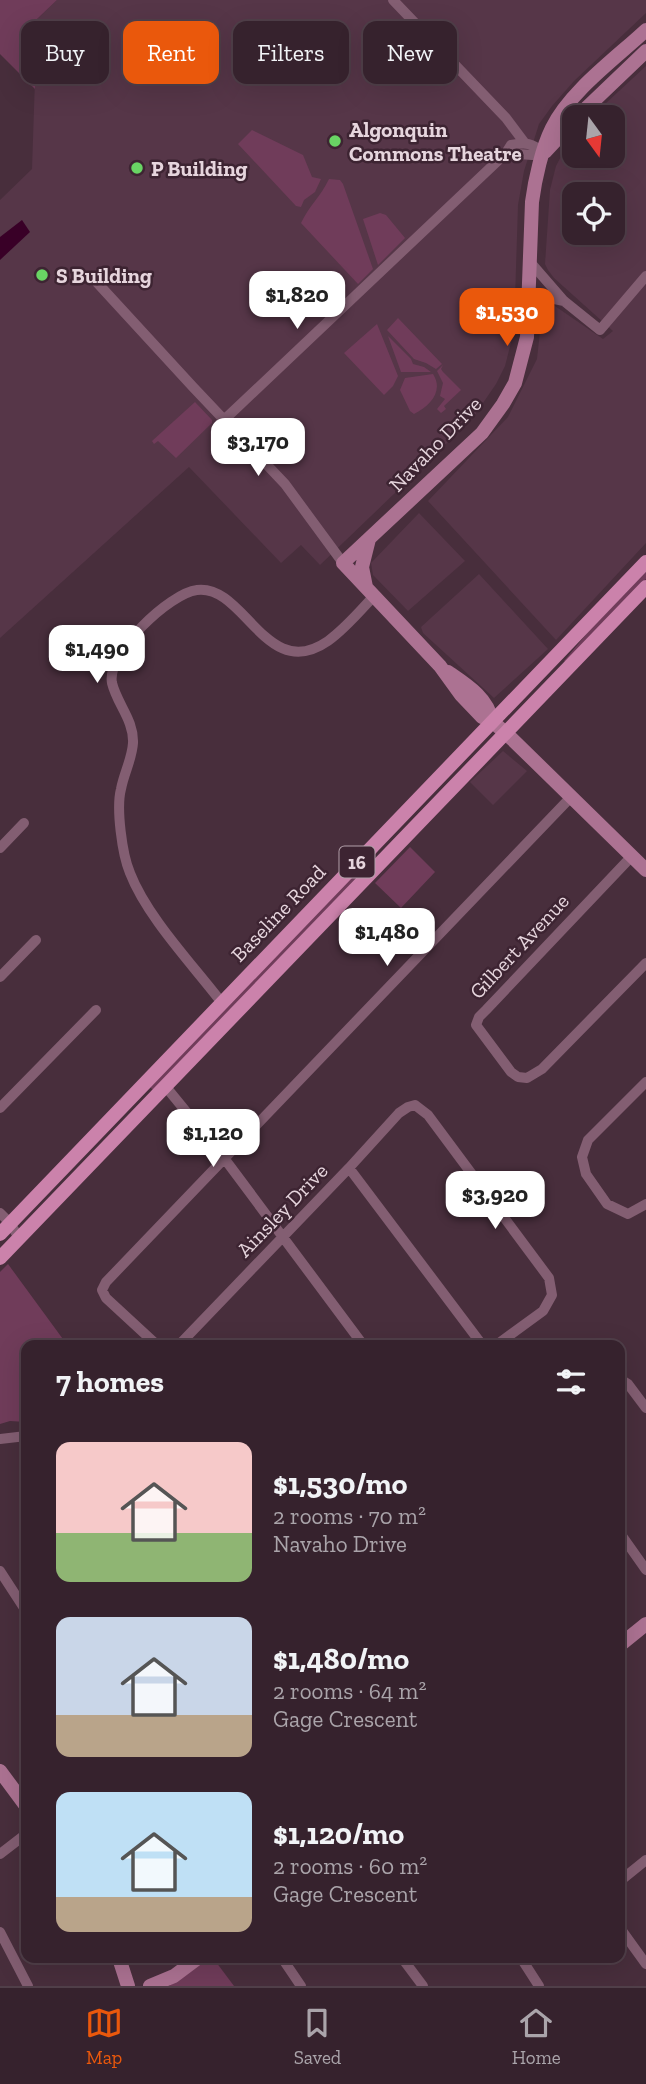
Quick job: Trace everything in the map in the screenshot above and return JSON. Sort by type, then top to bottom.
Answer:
[{"type":"main road","name":"Baseline Road","points":[[3,1223],[222,1003],[646,562]]},
{"type":"main road","name":"Baseline Road","points":[[0,1258],[646,587]]},
{"type":"street","points":[[393,0],[524,142],[534,145],[544,153]]},
{"type":"street","name":"Navaho Drive","points":[[343,563],[482,433],[503,404],[514,383],[527,337],[532,201],[535,179],[551,128],[583,88],[646,30]]},
{"type":"street","name":"Navaho Drive","points":[[590,105],[646,51]]},
{"type":"street","points":[[508,149],[511,125]]},
{"type":"street","name":"Navaho Drive","points":[[544,153],[562,134]]},
{"type":"street","points":[[225,419],[508,149],[524,142]]},
{"type":"street","points":[[508,149],[531,155],[544,153]]},
{"type":"street","points":[[531,263],[564,301],[600,330],[646,276]]},
{"type":"street","points":[[92,276],[285,484],[343,563],[370,592],[440,666],[471,688],[490,708],[492,721],[646,870]]},
{"type":"street","points":[[530,294],[564,301]]},
{"type":"street","points":[[369,539],[362,567],[370,592]]},
{"type":"street","points":[[222,1003],[150,909],[134,882],[124,856],[120,792],[131,758],[133,738],[129,718],[112,683],[117,660],[131,638],[148,622],[170,603],[199,589],[229,601],[262,636],[277,647],[295,650],[317,648],[330,640],[370,592]]},
{"type":"street","points":[[152,1340],[106,1298],[102,1290],[106,1282],[571,797]]},
{"type":"street","points":[[0,848],[24,823]]},
{"type":"street","name":"Gilbert Avenue","points":[[632,856],[479,1017],[476,1025],[509,1069],[518,1077],[527,1079],[542,1069],[646,963]]},
{"type":"street","points":[[0,977],[36,940]]},
{"type":"street","points":[[0,1108],[96,1010]]},
{"type":"street","points":[[646,1082],[588,1140],[582,1157],[586,1174],[607,1204],[628,1214],[646,1204]]},
{"type":"street","points":[[166,1087],[224,1158],[359,1340]]},
{"type":"street","name":"Ainsley Drive","points":[[184,1340],[399,1113],[415,1105],[428,1115],[549,1278],[552,1295],[543,1311],[503,1340]]},
{"type":"street","points":[[349,1168],[478,1340]]},
{"type":"street","points":[[3,1223],[19,1238]]},
{"type":"street","points":[[625,1383],[646,1408]]},
{"type":"street","points":[[0,1439],[21,1437]]},
{"type":"street","points":[[625,1540],[646,1570]]},
{"type":"street","points":[[0,1571],[21,1603]]},
{"type":"street","points":[[625,1641],[646,1624]]},
{"type":"street","points":[[0,1771],[21,1799]]},
{"type":"street","points":[[0,1853],[21,1838]]},
{"type":"street","points":[[625,1877],[646,1860]]},
{"type":"street","points":[[0,1932],[28,1986]]},
{"type":"street","points":[[625,1935],[646,1964]]},
{"type":"street","points":[[121,1963],[128,1986]]},
{"type":"street","points":[[150,1986],[174,1976],[191,1963]]},
{"type":"street","points":[[285,1963],[300,1986]]},
{"type":"street","points":[[406,1963],[423,1986]]},
{"type":"street","points":[[525,1963],[539,1986]]},
{"type":"shaded area","points":[[0,0],[57,0],[37,21],[21,21],[21,75],[0,54]]},
{"type":"shaded area","points":[[57,0],[646,0],[646,13],[574,81],[539,124],[524,171],[518,205],[514,331],[505,366],[472,419],[320,565],[301,545],[281,563],[189,467],[0,638],[0,200],[32,169],[35,84],[109,84],[109,21],[37,19]]},
{"type":"shaded area","points":[[646,66],[646,543],[556,640],[428,501],[508,417],[537,359],[543,305],[552,304],[603,339],[613,331],[554,278],[545,264],[550,190],[562,155],[562,168],[625,168],[625,105],[604,105]]},
{"type":"shaded area","points":[[252,130],[303,155],[312,177],[321,179],[315,192],[304,200],[301,207],[296,206],[238,144]]},
{"type":"shaded area","points":[[329,179],[340,180],[343,184],[373,269],[358,284],[301,223]]},
{"type":"shaded area","points":[[380,213],[386,215],[405,238],[378,265],[363,219]]},
{"type":"shaded area","points":[[22,220],[30,232],[0,260],[0,237]]},
{"type":"shaded area","points":[[398,318],[442,364],[436,369],[414,359],[387,330]]},
{"type":"shaded area","points":[[377,324],[398,376],[384,395],[344,353]]},
{"type":"shaded area","points":[[388,336],[413,364],[431,372],[401,372]]},
{"type":"shaded area","points":[[443,365],[443,372],[461,390],[444,406],[446,409],[441,413],[437,409],[445,399],[440,396],[443,383],[437,371]]},
{"type":"shaded area","points":[[433,374],[437,386],[434,397],[414,414],[400,390],[405,378]]},
{"type":"shaded area","points":[[195,402],[212,423],[176,458],[158,441],[154,444],[152,441]]},
{"type":"shaded area","points":[[419,513],[465,561],[408,611],[373,575],[371,563]]},
{"type":"shaded area","points":[[646,572],[646,579],[566,662],[564,661],[588,632]]},
{"type":"shaded area","points":[[479,574],[548,649],[494,698],[423,633],[421,627]]},
{"type":"shaded area","points":[[503,751],[527,771],[493,805],[470,782]]},
{"type":"shaded area","points":[[410,847],[435,872],[401,908],[375,883]]},
{"type":"shaded area","points":[[377,850],[361,873],[153,1090],[149,1086]]},
{"type":"shaded area","points":[[8,1264],[64,1340],[21,1340],[21,1422],[0,1424],[0,1272]]},
{"type":"shaded area","points":[[200,1963],[217,1963],[234,1986],[169,1986]]},
{"type":"place","name":"Algonquin Commons Theatre","points":[[335,141]]},
{"type":"place","name":"P Building","points":[[137,168]]},
{"type":"place","name":"S Building","points":[[42,275]]}]
